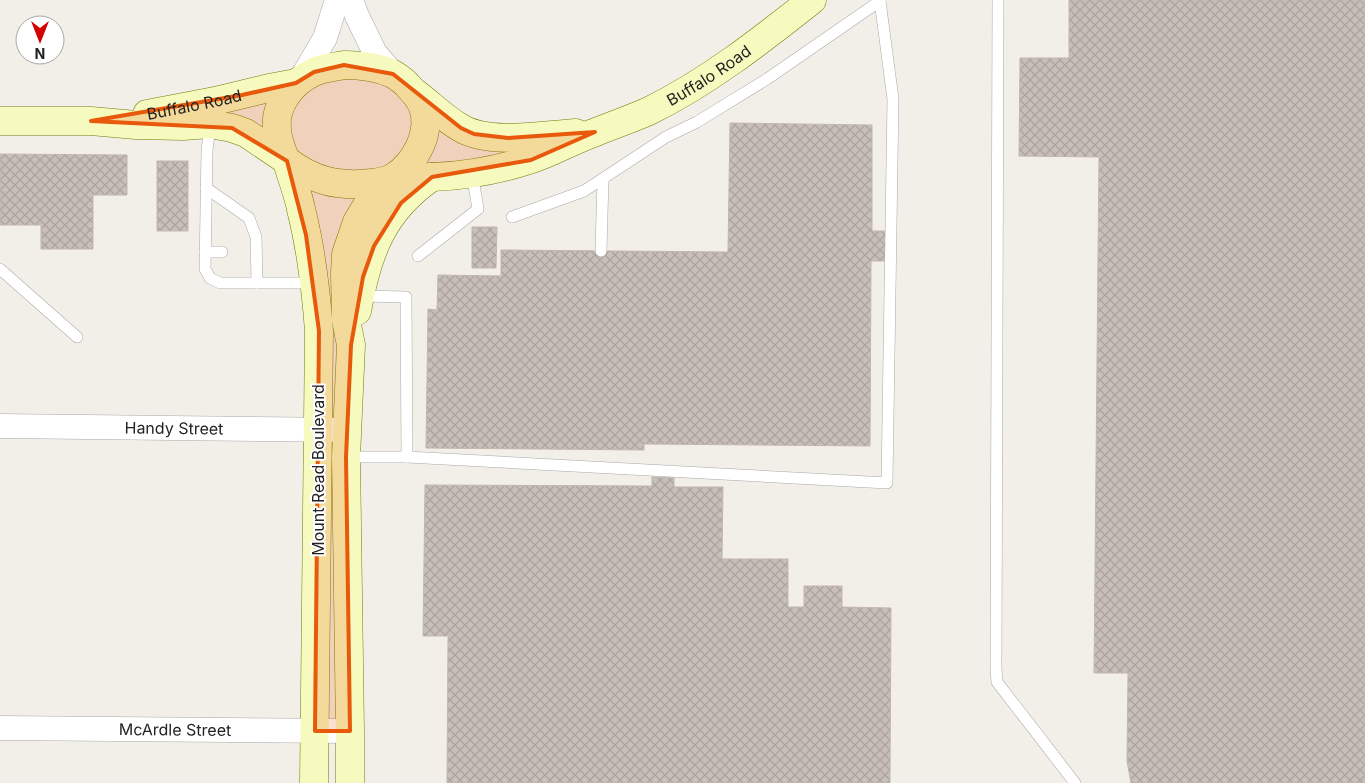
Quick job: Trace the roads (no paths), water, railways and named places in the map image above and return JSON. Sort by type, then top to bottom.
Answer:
[{"type":"main road","name":"Buffalo Road","points":[[393,177],[432,177],[500,168],[531,160],[632,118],[701,81],[756,44],[812,0]]},
{"type":"main road","points":[[344,65],[368,67],[393,74],[414,92],[423,107],[425,119],[421,144],[410,161],[393,177],[378,182],[343,184],[313,176],[286,161],[277,130],[277,118],[288,92],[299,81],[314,72],[344,65]]},
{"type":"main road","name":"Buffalo Road","points":[[91,121],[216,101],[299,81]]},
{"type":"main road","name":"Buffalo Road","points":[[414,92],[461,128],[474,134],[491,138],[595,132]]},
{"type":"main road","name":"Buffalo Road","points":[[0,121],[91,121],[136,125],[183,126],[210,124],[246,133],[286,161]]},
{"type":"main road","name":"Mount Read Boulevard","points":[[286,161],[301,208],[315,283],[319,331],[314,783]]},
{"type":"main road","name":"Mount Read Boulevard","points":[[350,783],[346,457],[351,345],[345,308],[346,254],[356,222],[366,207],[393,177]]},
{"type":"main road","points":[[351,345],[359,296],[368,260],[382,229],[410,194],[432,177]]},
{"type":"street","points":[[299,81],[325,38],[337,0]]},
{"type":"street","points":[[351,0],[375,53],[393,74]]},
{"type":"street","name":"Handy Street","points":[[0,426],[347,430]]},
{"type":"street","name":"McArdle Street","points":[[0,728],[350,732]]},
{"type":"lane","points":[[998,0],[997,682],[1075,783]]},
{"type":"lane","points":[[346,457],[408,457],[887,483],[893,98],[879,1],[768,79],[698,122],[666,138],[584,191],[512,217]]},
{"type":"lane","points":[[210,124],[207,151],[205,252],[205,270],[210,278],[220,283],[315,283]]},
{"type":"lane","points":[[418,256],[478,209],[472,173]]},
{"type":"lane","points":[[601,250],[603,179]]},
{"type":"lane","points":[[206,188],[249,218],[256,237],[251,252],[256,283]]},
{"type":"lane","points":[[205,252],[222,252]]},
{"type":"lane","points":[[0,269],[77,337]]},
{"type":"lane","points":[[359,296],[406,297],[408,457]]}]
